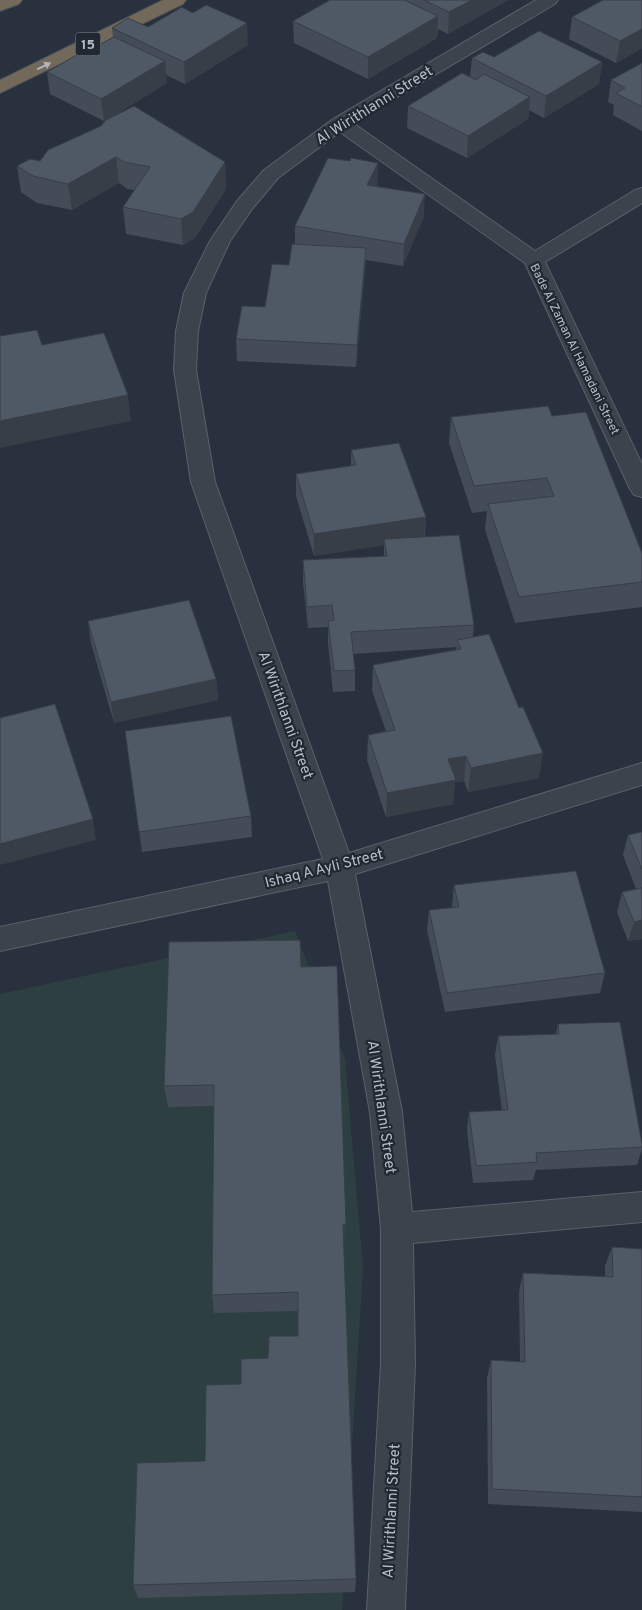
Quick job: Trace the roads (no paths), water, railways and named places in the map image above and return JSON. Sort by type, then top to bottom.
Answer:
[{"type":"highway","points":[[0,6],[13,0]]},
{"type":"highway","name":"15","points":[[0,87],[177,0]]},
{"type":"street","name":"Al Wirithlanni Street","points":[[386,1610],[398,1364],[397,1229],[386,1112],[340,867],[203,482],[185,370],[186,331],[195,293],[220,241],[244,204],[271,174],[340,123],[549,0]]},
{"type":"street","name":"Bade Al Zaman Al Hamadani Street","points":[[340,123],[534,260],[642,489]]},
{"type":"street","points":[[534,260],[642,194]]},
{"type":"street","name":"Ishaq A Ayli Street","points":[[0,939],[340,867],[642,774]]},
{"type":"street","points":[[397,1229],[642,1207]]}]
